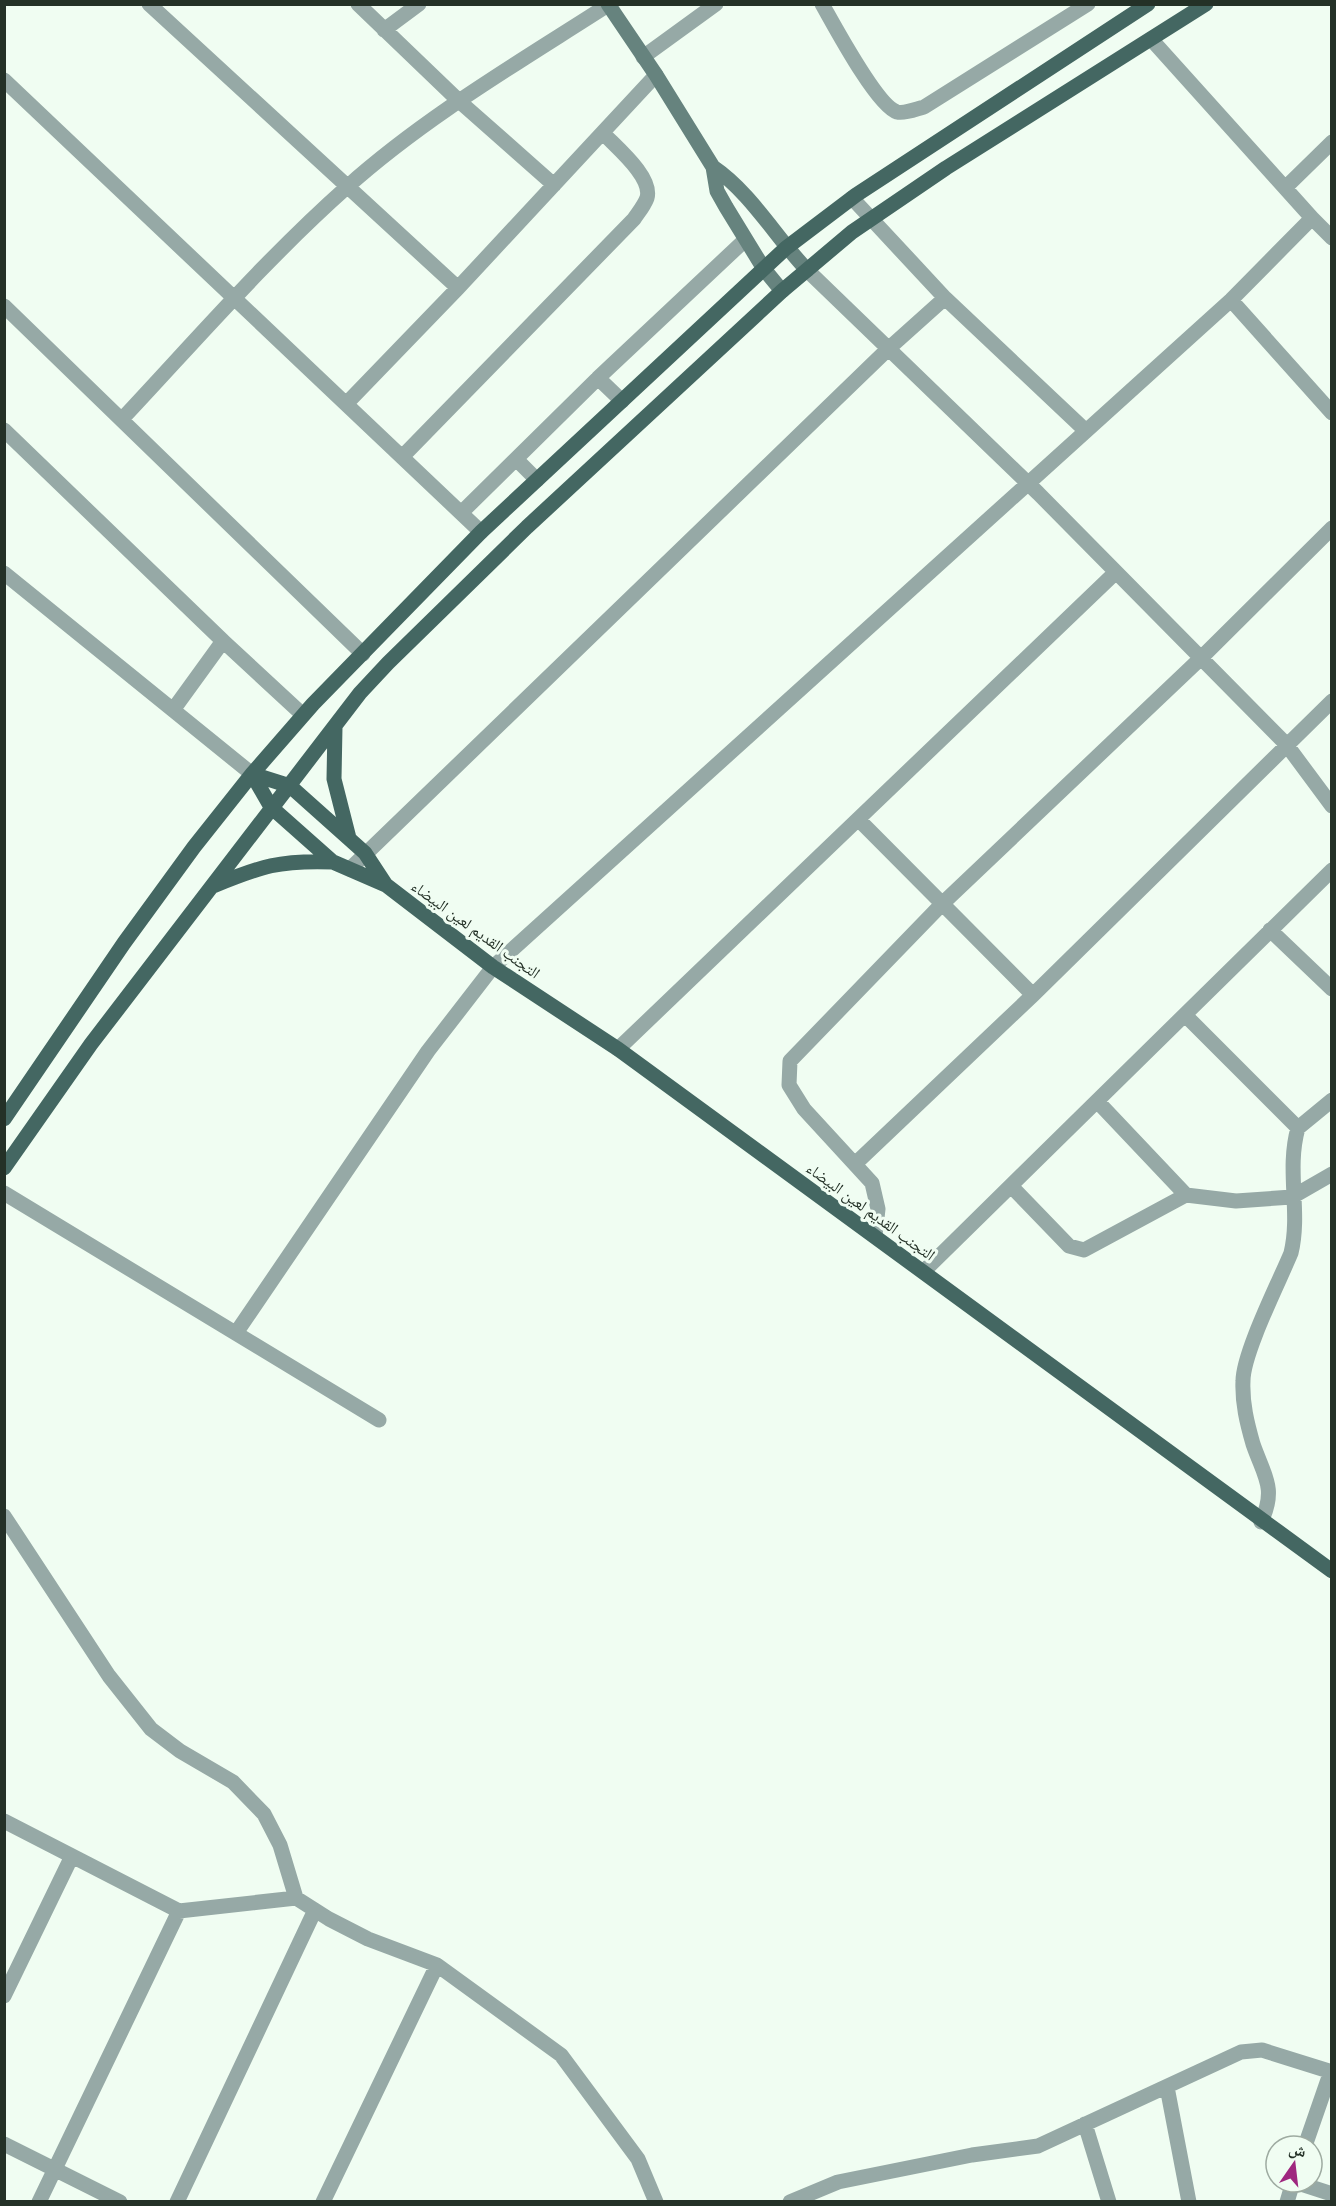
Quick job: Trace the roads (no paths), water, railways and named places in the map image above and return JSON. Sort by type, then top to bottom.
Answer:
[{"type":"main road","points":[[4,1119],[131,933],[252,774],[303,715],[482,532],[786,248],[852,198],[1148,4]]},
{"type":"main road","points":[[4,1168],[91,1044],[360,693],[527,527],[782,291],[869,219],[1206,4]]},
{"type":"main road","points":[[608,5],[656,75],[712,167],[717,191],[745,240],[782,291]]},
{"type":"main road","points":[[712,167],[733,181],[786,248],[807,270]]},
{"type":"main road","points":[[335,727],[334,779],[349,838]]},
{"type":"main road","points":[[252,774],[290,786],[365,853],[386,885]]},
{"type":"main road","points":[[252,774],[271,807],[333,862],[386,885]]},
{"type":"main road","points":[[213,886],[265,865],[284,862],[333,862]]},
{"type":"main road","name":"التجنب القديم لعين البيضاء","points":[[386,885],[493,967],[618,1049],[1332,1571]]},
{"type":"street","points":[[149,4],[458,288]]},
{"type":"street","points":[[358,4],[459,101],[554,185]]},
{"type":"street","points":[[384,30],[418,4]]},
{"type":"street","points":[[643,57],[716,4]]},
{"type":"street","points":[[822,4],[875,92],[889,108],[898,113],[924,107],[1088,4]]},
{"type":"street","points":[[123,418],[234,299],[348,186],[459,101],[608,5]]},
{"type":"street","points":[[1151,39],[1332,238]]},
{"type":"street","points":[[346,404],[458,288],[656,75]]},
{"type":"street","points":[[4,80],[482,532]]},
{"type":"street","points":[[402,457],[634,219],[644,204],[647,196],[645,178],[603,133]]},
{"type":"street","points":[[1285,188],[1332,142]]},
{"type":"street","points":[[852,198],[869,219],[945,298],[1086,431]]},
{"type":"street","points":[[236,1333],[428,1052],[493,967],[1231,300],[1312,218]]},
{"type":"street","points":[[462,513],[598,378],[745,240]]},
{"type":"street","points":[[807,270],[887,350],[1028,483],[1286,744],[1332,806]]},
{"type":"street","points":[[350,869],[887,350],[945,298]]},
{"type":"street","points":[[1231,300],[1332,413]]},
{"type":"street","points":[[4,306],[123,418],[363,654]]},
{"type":"street","points":[[598,378],[622,401]]},
{"type":"street","points":[[5,432],[303,715]]},
{"type":"street","points":[[516,459],[537,480]]},
{"type":"street","points":[[875,1236],[878,1209],[872,1183],[804,1109],[789,1084],[790,1061],[942,904],[1201,658],[1332,528]]},
{"type":"street","points":[[618,1049],[1116,572]]},
{"type":"street","points":[[4,573],[252,774]]},
{"type":"street","points":[[173,710],[223,641]]},
{"type":"street","points":[[855,1164],[1033,995],[1332,701]]},
{"type":"street","points":[[858,819],[1033,995]]},
{"type":"street","points":[[924,1271],[1332,870]]},
{"type":"street","points":[[1270,930],[1332,988]]},
{"type":"street","points":[[1185,1015],[1298,1128]]},
{"type":"street","points":[[1261,1521],[1269,1504],[1269,1483],[1245,1414],[1243,1378],[1250,1353],[1291,1253],[1295,1237],[1291,1165],[1298,1128],[1332,1100]]},
{"type":"street","points":[[1097,1101],[1186,1195]]},
{"type":"street","points":[[1011,1186],[1069,1246],[1084,1250],[1186,1195],[1236,1201],[1292,1197],[1332,1174]]},
{"type":"street","points":[[4,1194],[379,1420]]},
{"type":"street","points":[[4,1516],[109,1676],[151,1729],[180,1751],[233,1782],[264,1814],[280,1845],[296,1898]]},
{"type":"street","points":[[4,1821],[179,1911],[296,1898],[368,1938],[437,1965],[561,2055],[638,2158],[657,2202]]},
{"type":"street","points":[[4,1996],[72,1856]]},
{"type":"street","points":[[177,2202],[315,1910]]},
{"type":"street","points":[[39,2202],[179,1911]]},
{"type":"street","points":[[323,2202],[437,1965]]},
{"type":"street","points":[[790,2202],[838,2182],[972,2155],[1038,2146],[1241,2052],[1252,2049],[1331,2072],[1309,2134]]},
{"type":"street","points":[[1167,2087],[1189,2202]]},
{"type":"street","points":[[1085,2124],[1109,2202]]},
{"type":"street","points":[[4,2144],[120,2202]]}]
